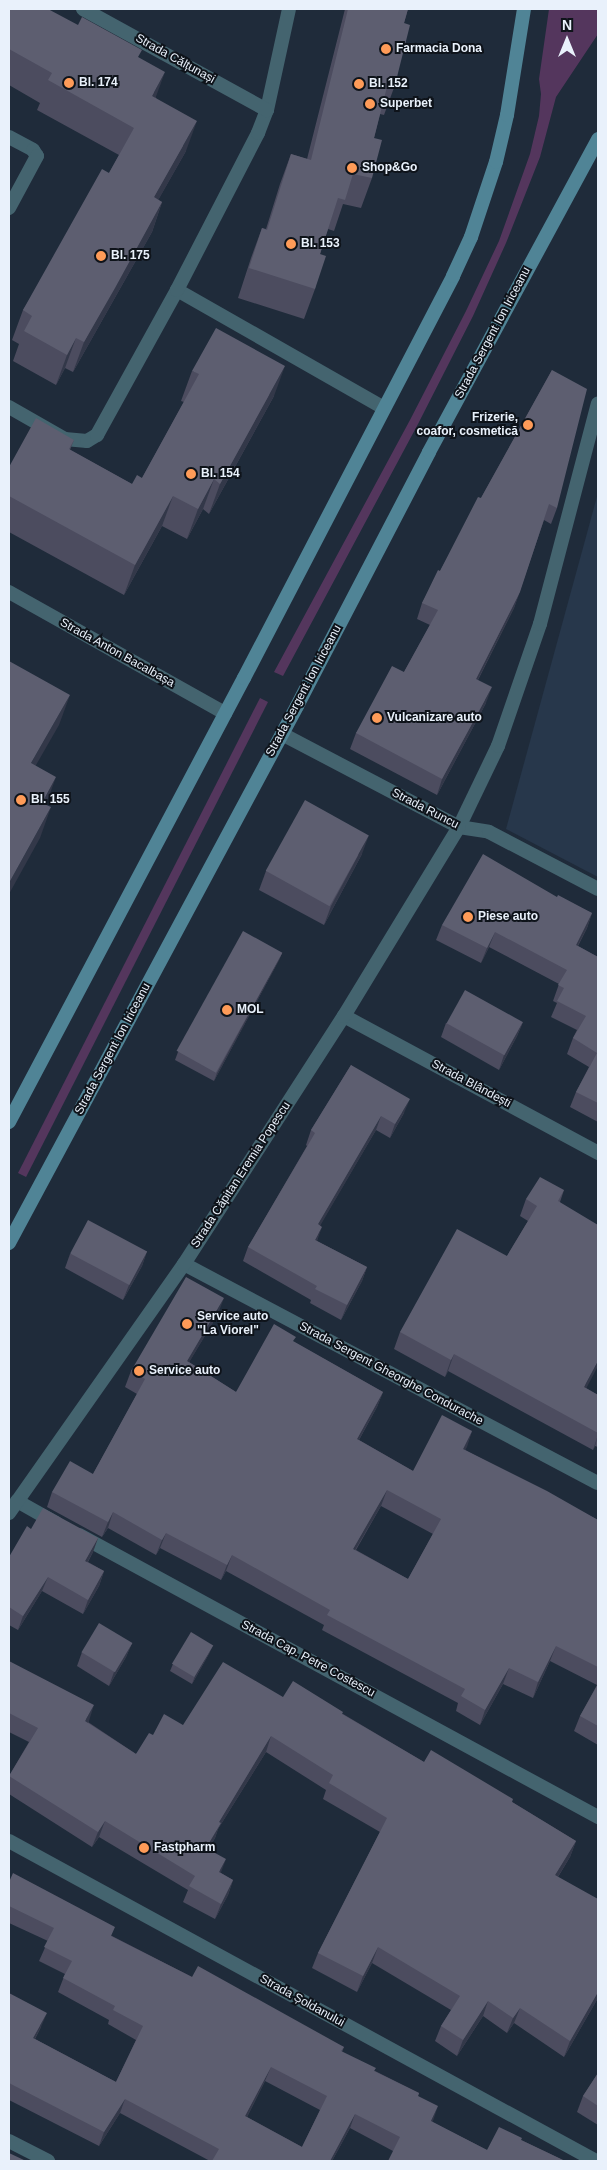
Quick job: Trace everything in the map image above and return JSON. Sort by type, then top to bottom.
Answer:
[{"type":"main road","points":[[9,1122],[453,276],[484,201],[496,162],[507,115],[524,9]]},
{"type":"main road","name":"Strada Sergent Ion Iriceanu","points":[[9,1243],[282,734],[429,452],[598,139]]},
{"type":"street","name":"Strada Călțunași","points":[[83,9],[267,110]]},
{"type":"street","points":[[9,407],[66,439],[88,441],[97,435],[247,158],[267,110],[289,9]]},
{"type":"street","points":[[9,137],[33,150],[37,156],[9,208]]},
{"type":"street","points":[[176,290],[384,408]]},
{"type":"street","name":"Strada Căpitan Eremia Popescu","points":[[9,1513],[184,1264],[344,1016],[459,828],[498,746],[540,624],[598,403]]},
{"type":"street","name":"Strada Anton Bacalbașa","points":[[9,592],[225,713]]},
{"type":"street","name":"Strada Runcu","points":[[282,734],[459,828],[488,832],[598,889]]},
{"type":"street","name":"Strada Blândești","points":[[344,1016],[598,1153]]},
{"type":"street","name":"Strada Sergent Gheorghe Condurache","points":[[184,1264],[598,1484]]},
{"type":"street","name":"Strada Cap. Petre Costescu","points":[[17,1502],[598,1817]]},
{"type":"street","name":"Strada Șoldanului","points":[[9,1841],[596,2161]]},
{"type":"street","points":[[9,2141],[48,2161]]},
{"type":"shaded area","points":[[549,9],[598,9],[598,34],[556,97],[540,157],[506,243],[473,316],[418,424],[283,676],[274,672],[410,420],[466,311],[499,241],[530,154],[539,116],[541,94],[539,79]]},
{"type":"shaded area","points":[[598,493],[598,877],[506,829]]},
{"type":"shaded area","points":[[260,698],[268,702],[26,1177],[18,1173]]},
{"type":"building","points":[[9,9],[48,9],[78,25],[82,17],[142,50],[138,57],[165,72],[152,96],[197,121],[154,197],[162,202],[115,288],[84,342],[76,338],[67,355],[24,331],[32,316],[23,310],[102,169],[109,173],[134,128],[48,80],[52,73],[9,49]]},
{"type":"building","points":[[348,9],[408,9],[404,23],[410,25],[395,85],[388,83],[374,138],[382,140],[372,178],[353,174],[345,200],[338,198],[320,254],[326,256],[315,289],[249,268],[262,228],[267,230],[291,154],[311,160]]},
{"type":"building","name":"Bl. 154","points":[[216,328],[285,366],[220,484],[214,479],[198,509],[173,496],[135,565],[9,496],[9,467],[36,418],[74,440],[69,449],[132,484],[137,475],[142,478],[199,374],[192,371]]},
{"type":"building","points":[[552,370],[587,389],[557,508],[549,504],[520,592],[476,679],[492,687],[442,779],[356,733],[392,666],[404,672],[438,610],[422,603],[478,497],[481,498]]},
{"type":"building","name":"Bl. 155","points":[[9,661],[70,695],[31,763],[56,777],[42,803],[51,807],[9,883]]},
{"type":"building","points":[[305,800],[369,835],[330,906],[266,871]]},
{"type":"building","points":[[483,854],[557,897],[558,895],[592,913],[576,945],[598,957],[598,1103],[576,1092],[597,1053],[573,1038],[586,1016],[557,1001],[564,988],[558,985],[567,970],[495,932],[487,948],[442,925]]},
{"type":"building","name":"MOL","points":[[243,931],[282,953],[216,1073],[177,1051]]},
{"type":"building","points":[[465,990],[523,1022],[504,1055],[447,1023]]},
{"type":"building","points":[[351,1065],[410,1099],[395,1124],[381,1116],[318,1224],[322,1227],[315,1240],[367,1267],[347,1305],[315,1289],[317,1286],[248,1247],[315,1133],[311,1130]]},
{"type":"building","points":[[540,1177],[564,1190],[558,1201],[598,1225],[598,1361],[584,1387],[598,1395],[598,1433],[454,1354],[451,1360],[400,1332],[457,1229],[507,1256],[537,1206],[526,1199]]},
{"type":"building","points":[[88,1220],[147,1251],[129,1285],[70,1254]]},
{"type":"building","points":[[186,1277],[224,1298],[187,1361],[236,1392],[274,1324],[296,1337],[293,1341],[383,1392],[357,1439],[413,1471],[442,1415],[472,1431],[463,1449],[547,1491],[598,1520],[598,1667],[556,1646],[538,1682],[509,1668],[485,1710],[461,1696],[465,1689],[327,1615],[330,1610],[232,1555],[227,1565],[166,1533],[162,1540],[113,1512],[108,1522],[52,1492],[70,1461],[93,1474],[145,1379],[131,1371]],"holes":[[[387,1490],[441,1519],[408,1579],[353,1549]]]},
{"type":"building","points":[[43,1508],[98,1538],[85,1561],[104,1571],[88,1600],[48,1577],[23,1616],[9,1607],[9,1557],[27,1526],[31,1529]]},
{"type":"building","points":[[99,1623],[132,1643],[115,1672],[81,1652]]},
{"type":"building","points":[[191,1632],[213,1645],[194,1677],[172,1664]]},
{"type":"building","points":[[9,1661],[94,1705],[85,1721],[136,1754],[149,1733],[153,1735],[164,1714],[183,1725],[223,1662],[283,1697],[293,1681],[343,1712],[342,1714],[424,1762],[431,1750],[513,1799],[512,1802],[576,1841],[555,1875],[598,1899],[598,1992],[570,2041],[520,2008],[513,2018],[488,2001],[463,2040],[441,2026],[460,1996],[378,1947],[363,1976],[318,1953],[387,1818],[329,1783],[333,1775],[271,1736],[219,1822],[221,1823],[206,1848],[226,1859],[219,1872],[233,1880],[221,1904],[189,1886],[195,1876],[105,1821],[98,1832],[9,1776],[38,1728],[9,1713]]},
{"type":"building","points":[[598,1684],[598,1726],[580,1716]]},
{"type":"building","points":[[13,1873],[115,1927],[111,1936],[192,1977],[198,1966],[344,2047],[341,2051],[376,2068],[374,2071],[419,2093],[418,2096],[438,2106],[431,2121],[487,2150],[499,2127],[563,2160],[388,2161],[400,2137],[355,2114],[330,2161],[212,2161],[219,2149],[125,2099],[104,2132],[9,2083],[9,1993],[47,2013],[33,2038],[116,2082],[143,2026],[113,2010],[115,2006],[63,1978],[72,1961],[44,1947],[54,1928],[9,1906],[9,1882]],"holes":[[[271,2067],[327,2096],[302,2147],[245,2116]]]},
{"type":"building","points":[[598,2073],[598,2106],[583,2096]]},
{"type":"building","points":[[9,2153],[26,2161],[9,2161]]},
{"type":"place","name":"Farmacia Dona","points":[[386,49]]},
{"type":"place","name":"Bl. 174","points":[[69,83]]},
{"type":"place","name":"Bl. 152","points":[[359,84]]},
{"type":"place","name":"Superbet","points":[[370,104]]},
{"type":"place","name":"Shop&Go","points":[[352,168]]},
{"type":"place","name":"Bl. 153","points":[[291,244]]},
{"type":"place","name":"Bl. 175","points":[[101,256]]},
{"type":"place","name":"Frizerie, coafor, cosmetică","points":[[528,425]]},
{"type":"place","name":"Bl. 154","points":[[191,474]]},
{"type":"place","name":"Vulcanizare auto","points":[[377,718]]},
{"type":"place","name":"Bl. 155","points":[[21,800]]},
{"type":"place","name":"Piese auto","points":[[468,917]]},
{"type":"place","name":"MOL","points":[[227,1010]]},
{"type":"place","name":"Service auto \"La Viorel\"","points":[[187,1324]]},
{"type":"place","name":"Service auto","points":[[139,1371]]},
{"type":"place","name":"Fastpharm","points":[[144,1848]]}]
